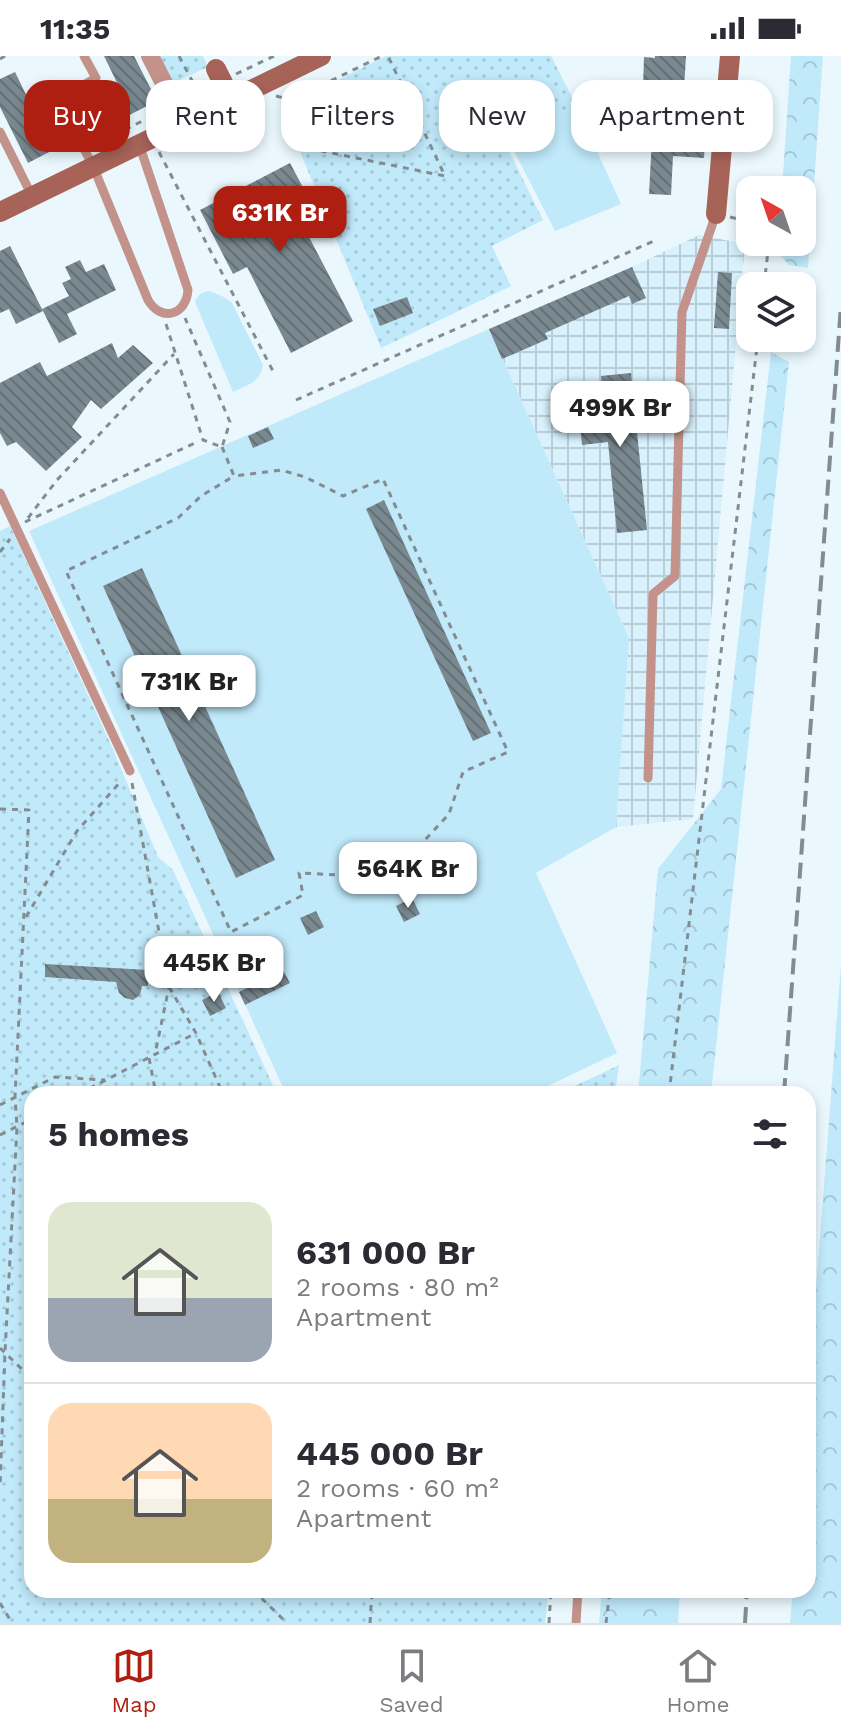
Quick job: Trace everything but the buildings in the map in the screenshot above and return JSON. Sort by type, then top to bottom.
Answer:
[{"type":"street","points":[[150,56],[162,80]]},
{"type":"street","points":[[219,76],[321,56]]},
{"type":"street","points":[[716,214],[730,56]]},
{"type":"street","points":[[0,212],[32,196],[89,158],[139,144],[146,137]]},
{"type":"lane","points":[[84,56],[96,78],[58,100],[89,158],[148,300],[163,313],[176,312],[188,297],[188,290],[139,144]]},
{"type":"lane","points":[[0,132],[32,196]]},
{"type":"lane","points":[[648,778],[653,594],[675,576],[682,312],[716,214]]},
{"type":"lane","points":[[0,493],[22,524],[130,771]]},
{"type":"lane","points":[[576,1623],[578,1598]]},
{"type":"path","points":[[0,59],[5,56]]},
{"type":"path","points":[[179,56],[192,80]]},
{"type":"path","points":[[219,76],[274,56]]},
{"type":"path","points":[[388,56],[399,80]]},
{"type":"path","points":[[89,158],[146,126]]},
{"type":"path","points":[[327,152],[445,176],[423,130]]},
{"type":"path","points":[[159,152],[274,373]]},
{"type":"path","points":[[296,400],[656,240]]},
{"type":"path","points":[[181,308],[230,422],[222,447],[234,476]]},
{"type":"path","points":[[163,313],[203,440],[222,447]]},
{"type":"path","points":[[670,1086],[756,352]]},
{"type":"path","points":[[0,552],[57,480],[175,353]]},
{"type":"path","points":[[22,524],[195,443]]},
{"type":"path","points":[[281,470],[305,477],[343,496],[383,479],[508,752],[463,772],[449,814],[412,854],[382,871],[341,875],[299,873],[303,895],[231,932],[66,571],[178,518],[201,496],[234,476],[281,470]]},
{"type":"path","points":[[24,920],[77,831],[130,771]]},
{"type":"path","points":[[130,771],[169,987],[196,1033],[219,1086]]},
{"type":"path","points":[[0,809],[29,810],[0,1487]]},
{"type":"path","points":[[155,1054],[169,987]]},
{"type":"path","points":[[94,1086],[196,1033]]},
{"type":"path","points":[[149,1058],[154,1086]]},
{"type":"path","points":[[37,1086],[55,1077],[106,1080]]},
{"type":"path","points":[[0,1105],[24,1092]]},
{"type":"path","points":[[0,1135],[24,1123]]},
{"type":"path","points":[[0,1348],[24,1371]]},
{"type":"path","points":[[261,1598],[287,1623]]},
{"type":"path","points":[[370,1623],[372,1598]]},
{"type":"path","points":[[549,1623],[551,1598]]},
{"type":"path","points":[[606,1623],[609,1598]]},
{"type":"path","points":[[0,1603],[12,1623]]},
{"type":"shaded area","points":[[699,235],[736,242],[736,256],[744,256],[742,272],[736,272],[736,344],[693,819],[616,827],[629,638],[489,329]]},
{"type":"green space","points":[[158,56],[203,56],[208,67],[180,80],[171,80]]},
{"type":"green space","points":[[386,56],[551,56],[571,95],[571,108],[555,116],[555,80],[439,80],[439,152],[509,152],[543,220],[492,246],[511,286],[381,348],[300,152],[423,152],[423,80],[338,80]]},
{"type":"green space","points":[[791,56],[823,56],[815,176],[783,176]]},
{"type":"green space","points":[[571,108],[571,152],[597,152],[621,204],[555,231],[515,152],[555,152],[555,116]]},
{"type":"green space","points":[[781,256],[809,256],[808,268],[789,265]]},
{"type":"green space","points":[[209,291],[232,303],[263,365],[256,379],[233,392],[195,302],[200,294]]},
{"type":"green space","points":[[489,329],[629,638],[616,827],[536,873],[617,1053],[548,1086],[282,1086],[29,531]]},
{"type":"green space","points":[[771,352],[789,362],[712,1086],[639,1086],[658,869],[721,789]]},
{"type":"green space","points":[[10,526],[112,747],[158,857],[173,870],[273,1086],[24,1086],[24,1598],[548,1598],[545,1623],[0,1623],[0,531]]},
{"type":"green space","points":[[841,965],[841,1623],[790,1623],[792,1598],[816,1598],[816,1288]]},
{"type":"green space","points":[[619,1065],[616,1086],[575,1086]]},
{"type":"green space","points":[[601,1598],[680,1598],[678,1623],[599,1623]]},
{"type":"railway","points":[[785,1086],[841,305]]},
{"type":"railway","points":[[745,1623],[747,1598]]}]
